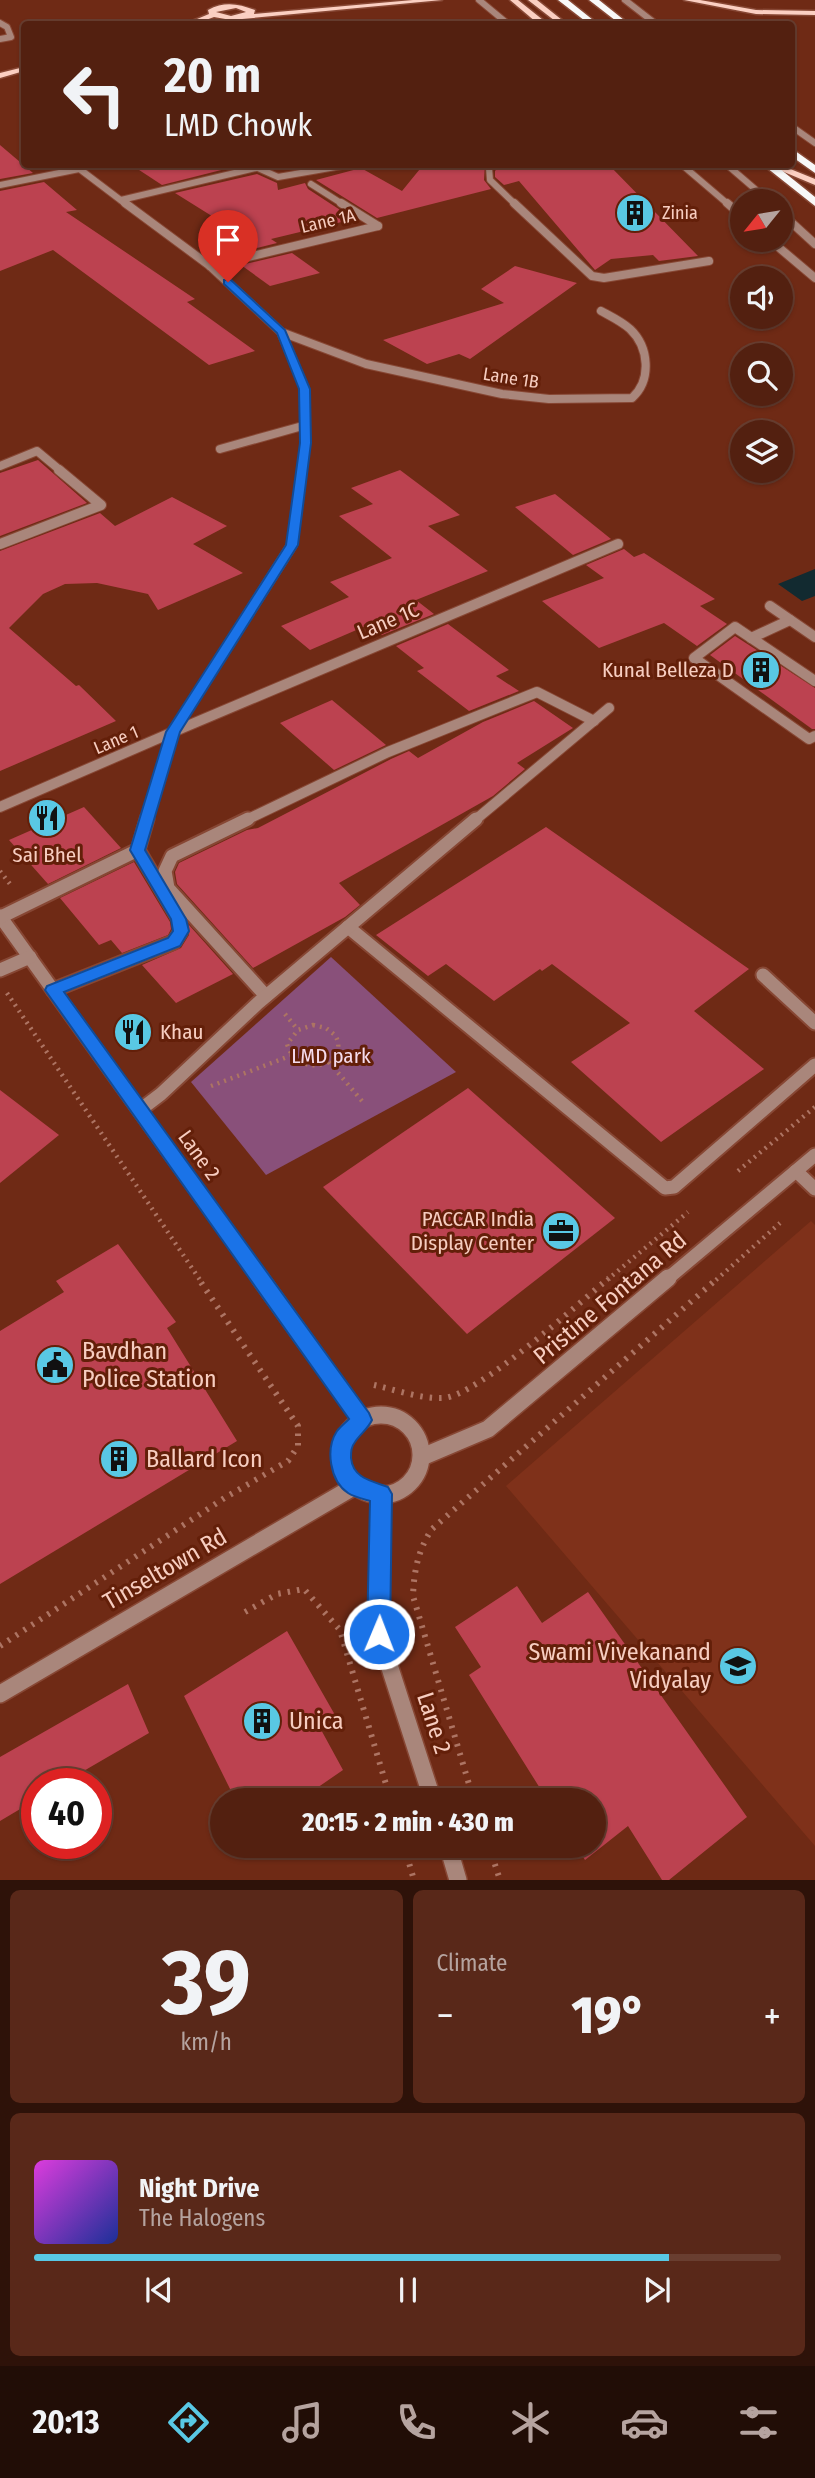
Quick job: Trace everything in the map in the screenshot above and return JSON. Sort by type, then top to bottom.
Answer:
[{"type":"highway","points":[[548,0],[565,20]]},
{"type":"highway","points":[[562,0],[590,21]]},
{"type":"highway","points":[[593,0],[621,21]]},
{"type":"highway","points":[[795,154],[815,170]]},
{"type":"highway","points":[[773,168],[815,203]]},
{"type":"main road","points":[[213,15],[211,12],[235,0]]},
{"type":"main road","points":[[243,17],[256,0]]},
{"type":"main road","points":[[220,7],[248,9],[372,0]]},
{"type":"main road","points":[[197,21],[213,15],[243,17],[438,0]]},
{"type":"main road","points":[[514,0],[540,21]]},
{"type":"main road","points":[[532,0],[565,20]]},
{"type":"main road","points":[[688,0],[756,12],[815,13]]},
{"type":"main road","points":[[222,21],[228,18]]},
{"type":"main road","points":[[0,76],[21,70]]},
{"type":"main road","points":[[0,83],[21,78]]},
{"type":"main road","points":[[778,168],[815,182]]},
{"type":"street","points":[[480,0],[505,21]]},
{"type":"street","points":[[625,0],[652,21]]},
{"type":"street","points":[[0,23],[8,27],[11,37],[0,39]]},
{"type":"street","points":[[795,129],[815,143]]},
{"type":"street","points":[[0,185],[72,168]]},
{"type":"street","points":[[53,990],[174,942],[181,931],[178,919],[138,850],[173,732],[292,545],[306,425],[305,389],[281,332],[210,266],[77,168]]},
{"type":"street","points":[[121,200],[245,168]]},
{"type":"street","points":[[257,168],[273,176],[284,177],[331,168]]},
{"type":"street","points":[[489,168],[490,180],[592,276],[604,278],[709,261]]},
{"type":"street","points":[[686,168],[730,206]]},
{"type":"street","points":[[731,168],[755,189]]},
{"type":"street","name":"Lane 1A","points":[[210,266],[378,226],[311,184]]},
{"type":"street","points":[[793,224],[815,244]]},
{"type":"street","points":[[784,252],[815,278]]},
{"type":"street","name":"Lane 1B","points":[[281,332],[366,364],[502,394],[550,400],[632,398],[638,394],[647,376],[645,356],[632,331],[601,311]]},
{"type":"street","points":[[220,449],[306,425]]},
{"type":"street","points":[[0,466],[37,451],[101,505],[0,544]]},
{"type":"street","name":"Lane 1C","points":[[173,732],[618,544]]},
{"type":"street","points":[[770,606],[815,638]]},
{"type":"street","points":[[751,638],[790,620]]},
{"type":"street","points":[[815,681],[735,627],[694,658],[809,739],[815,736]]},
{"type":"street","points":[[266,996],[168,888],[164,877],[165,866],[172,856],[388,752],[537,692],[594,721]]},
{"type":"street","points":[[139,1110],[161,1094],[266,996],[609,708]]},
{"type":"street","name":"Lane 1","points":[[0,807],[173,732]]},
{"type":"street","points":[[0,916],[138,850]]},
{"type":"street","name":"Lane 2","points":[[0,916],[362,1420]]},
{"type":"street","points":[[348,928],[665,1188],[674,1186],[815,1065]]},
{"type":"street","points":[[0,970],[30,957]]},
{"type":"street","points":[[763,975],[815,1023]]},
{"type":"street","name":"Pristine Fontana Rd","points":[[422,1457],[488,1429],[815,1155]]},
{"type":"street","points":[[796,1171],[815,1189]]},
{"type":"street","points":[[387,1416],[411,1427],[418,1437],[422,1457],[417,1475],[408,1486],[381,1494],[355,1486],[346,1475],[341,1463],[344,1438],[362,1420],[387,1416]]},
{"type":"street","name":"Tinseltown Rd","points":[[0,1694],[355,1486]]},
{"type":"street","name":"Lane 2","points":[[381,1494],[379,1634],[429,1788]]},
{"type":"street","points":[[452,1858],[458,1880]]},
{"type":"path","points":[[0,871],[25,905]]},
{"type":"path","points":[[0,983],[299,1426],[298,1446],[288,1461],[226,1497],[0,1646]]},
{"type":"path","points":[[284,1013],[298,1030]]},
{"type":"path","points":[[313,1025],[335,1033],[340,1045],[335,1057],[329,1062],[312,1066],[295,1061],[290,1056],[287,1044],[298,1030],[313,1025]]},
{"type":"path","points":[[204,1089],[290,1056]]},
{"type":"path","points":[[329,1062],[362,1101]]},
{"type":"path","points":[[729,1178],[815,1107]]},
{"type":"path","points":[[369,1382],[386,1390],[442,1398],[455,1396],[505,1364],[697,1205]]},
{"type":"path","points":[[470,1788],[413,1596],[413,1578],[424,1541],[432,1530],[785,1219]]},
{"type":"path","points":[[245,1612],[277,1594],[304,1589],[340,1630],[387,1788]]},
{"type":"path","points":[[408,1858],[414,1880]]},
{"type":"path","points":[[493,1858],[500,1880]]},
{"type":"shaded area","name":"Swami Vivekanand Vidyalay","points":[[811,1221],[815,1225],[815,1846],[506,1486]]},
{"type":"green space","name":"LMD park","points":[[331,957],[456,1072],[266,1175],[191,1082]]},
{"type":"water","points":[[815,569],[815,596],[802,601],[778,584]]},
{"type":"building","points":[[0,145],[21,163],[21,168],[27,168],[33,173],[0,179]]},
{"type":"building","points":[[136,168],[229,168],[162,185]]},
{"type":"building","points":[[361,168],[402,191],[421,168],[485,168],[484,180],[491,189],[377,218],[316,180]]},
{"type":"building","name":"Zinia","points":[[498,168],[612,168],[698,256],[659,261],[653,255],[611,259],[595,270],[519,181],[504,185],[495,177]]},
{"type":"building","points":[[257,174],[277,183],[278,190],[305,183],[308,189],[354,219],[271,239],[277,243],[228,255],[201,235],[231,228],[175,193]]},
{"type":"building","points":[[44,182],[77,210],[66,212],[195,299],[187,302],[255,351],[209,365],[53,250],[0,271],[0,191]]},
{"type":"building","points":[[292,253],[320,273],[270,286],[241,265]]},
{"type":"building","points":[[515,266],[577,283],[470,359],[459,354],[427,364],[383,340],[504,303],[481,289]]},
{"type":"building","points":[[38,460],[87,503],[0,536],[0,473]]},
{"type":"building","points":[[400,470],[460,515],[428,526],[488,571],[416,600],[434,614],[382,635],[368,625],[310,650],[281,626],[349,597],[330,582],[392,558],[339,516],[373,504],[351,488]]},
{"type":"building","points":[[555,494],[611,539],[573,555],[515,507]]},
{"type":"building","points":[[172,497],[227,526],[193,544],[243,573],[158,610],[148,594],[97,583],[65,584],[43,594],[9,628],[76,686],[79,685],[116,721],[0,771],[0,551],[100,513],[115,526]]},
{"type":"building","points":[[624,549],[634,557],[644,553],[715,599],[700,606],[727,624],[697,646],[664,623],[599,648],[542,601],[604,578],[586,565]]},
{"type":"building","points":[[448,624],[509,670],[496,676],[519,691],[469,711],[417,671],[424,668],[396,646]]},
{"type":"building","name":"Kunal Belleza D","points":[[735,636],[815,688],[815,729],[710,655]]},
{"type":"building","points":[[332,700],[386,745],[334,770],[280,723]]},
{"type":"building","points":[[534,701],[573,728],[517,763],[525,769],[493,796],[339,883],[360,905],[345,917],[253,968],[177,884],[175,872],[179,863],[247,830],[258,828],[391,759],[409,751],[418,758],[483,722]]},
{"type":"building","points":[[84,807],[121,848],[48,884],[9,840]]},
{"type":"building","points":[[546,827],[749,969],[694,1011],[764,1069],[661,1142],[571,1062],[630,1023],[552,964],[542,971],[540,969],[494,1001],[446,964],[428,976],[376,935]]},
{"type":"building","points":[[134,862],[170,922],[171,929],[168,935],[122,953],[111,940],[99,945],[60,898]]},
{"type":"building","points":[[189,925],[233,974],[176,1003],[142,965],[181,948],[189,935]]},
{"type":"building","points":[[468,1088],[615,1218],[467,1334],[323,1187]]},
{"type":"building","points":[[0,1090],[59,1135],[0,1183]]},
{"type":"building","points":[[118,1244],[176,1322],[167,1328],[237,1441],[0,1584],[0,1331],[64,1292],[56,1281]]},
{"type":"building","points":[[517,1586],[542,1623],[588,1592],[747,1817],[669,1880],[662,1880],[628,1826],[606,1843],[606,1788],[540,1788],[469,1675],[481,1667],[455,1627]]},
{"type":"building","name":"Unica","points":[[287,1631],[335,1715],[319,1726],[343,1770],[317,1788],[230,1788],[184,1696]]},
{"type":"building","points":[[128,1684],[149,1733],[89,1768],[21,1768],[21,1809],[0,1821],[0,1757]]},
{"type":"place","name":"Zinia","points":[[635,213]]},
{"type":"place","name":"Kunal Belleza D","points":[[761,670]]},
{"type":"place","name":"Sai Bhel","points":[[47,818]]},
{"type":"place","name":"Khau","points":[[133,1032]]},
{"type":"place","name":"PACCAR India Display Center","points":[[561,1231]]},
{"type":"place","name":"Bavdhan Police Station","points":[[55,1365]]},
{"type":"place","name":"Ballard Icon","points":[[119,1459]]},
{"type":"place","name":"Swami Vivekanand Vidyalay","points":[[738,1666]]},
{"type":"place","name":"Unica","points":[[262,1721]]},
{"type":"route","points":[[228,282],[281,332],[305,389],[306,443],[292,545],[173,732],[138,850],[178,919],[181,931],[174,942],[53,990],[362,1420],[351,1428],[344,1438],[341,1463],[355,1486],[367,1492],[381,1494],[379,1634]]}]
